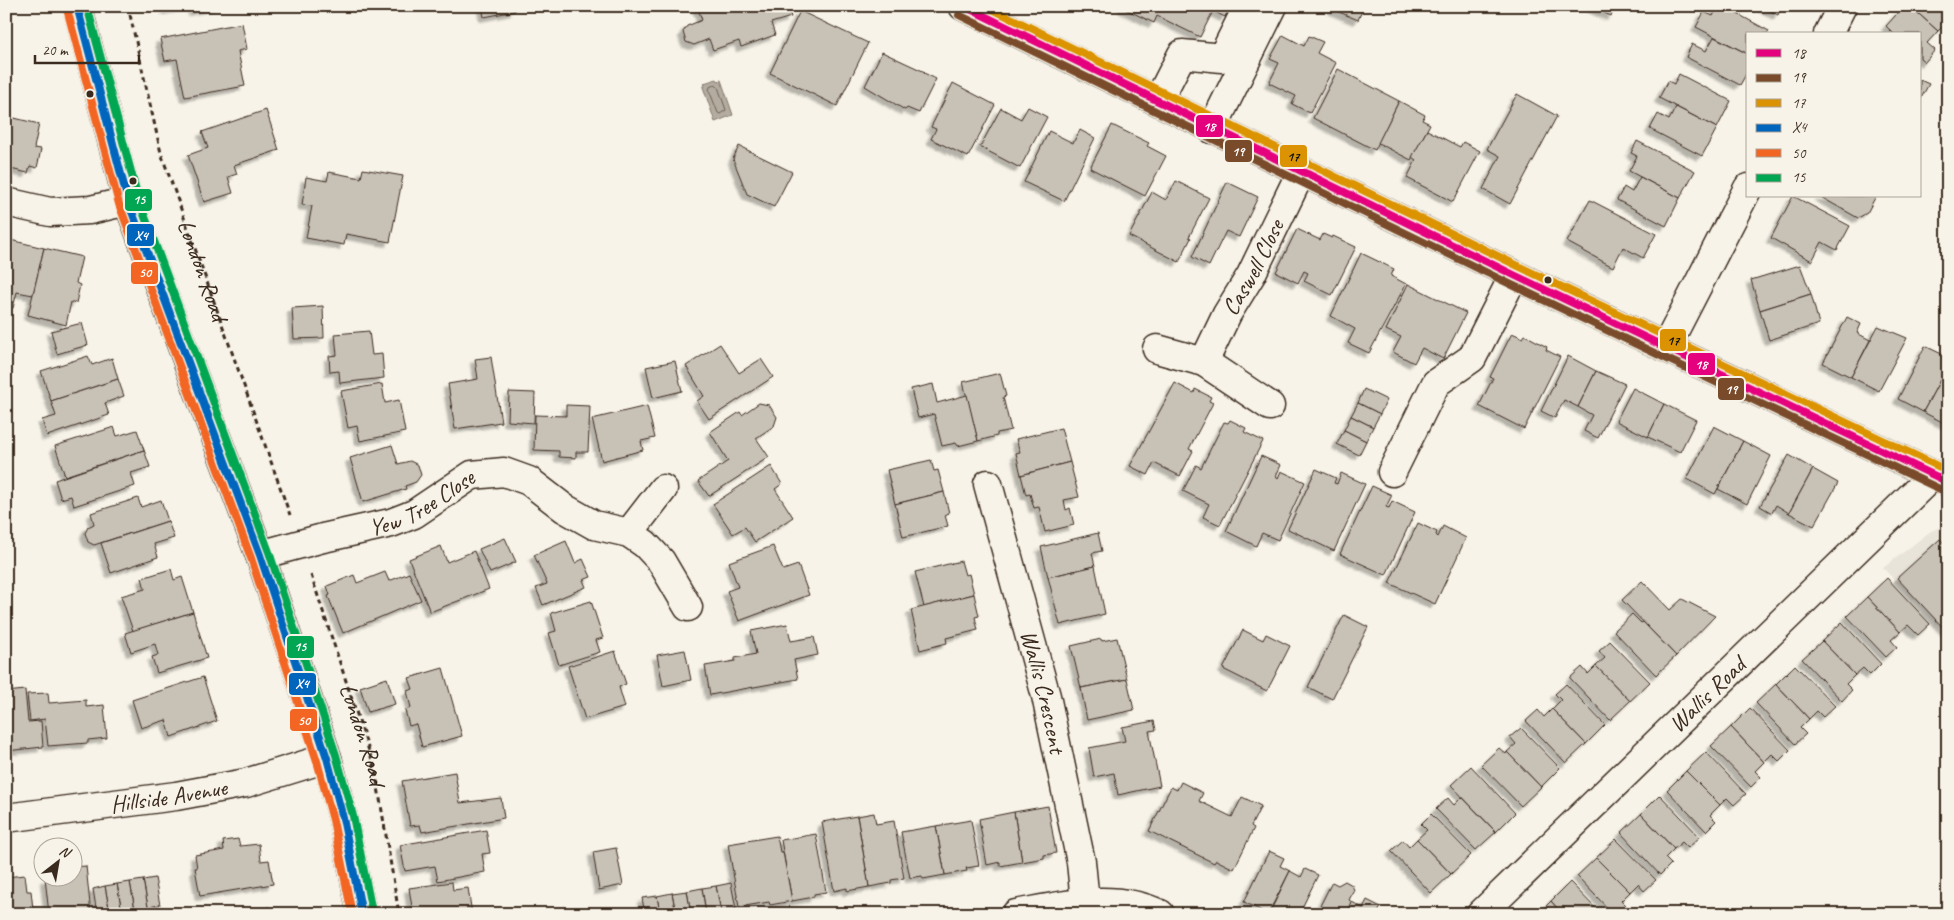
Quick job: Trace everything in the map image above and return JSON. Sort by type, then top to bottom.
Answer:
[{"type":"street","name":"London Road","points":[[78,6],[128,202],[260,555],[327,758],[343,818],[362,914]]},
{"type":"street","points":[[963,6],[1514,276],[1940,479]]},
{"type":"street","points":[[1158,101],[1182,54],[1222,58],[1248,6]]},
{"type":"street","points":[[1212,129],[1273,6]]},
{"type":"street","points":[[1829,32],[1842,6]]},
{"type":"street","name":"Caswell Close","points":[[1204,362],[1228,314],[1252,275],[1300,172]]},
{"type":"street","points":[[1666,347],[1746,192]]},
{"type":"street","points":[[6,202],[50,212],[90,210],[128,202]]},
{"type":"street","points":[[1392,472],[1436,383],[1472,358],[1514,276]]},
{"type":"street","points":[[1157,349],[1204,362],[1270,406]]},
{"type":"street","name":"Yew Tree Close","points":[[260,555],[322,538],[391,523],[414,514],[472,475],[504,472],[529,481],[564,508],[594,525],[629,533],[645,544],[661,561],[688,607]]},
{"type":"street","name":"Wallis Road","points":[[1481,914],[1940,479]]},
{"type":"street","name":"Wallis Crescent","points":[[988,484],[1046,696],[1081,862],[1085,902]]},
{"type":"street","points":[[629,533],[664,489]]},
{"type":"street","name":"Hillside Avenue","points":[[6,818],[176,796],[246,783],[327,758]]},
{"type":"street","points":[[1016,914],[1085,902],[1116,902],[1160,914]]},
{"type":"path","name":"London Road","points":[[128,6],[161,153],[292,520]]},
{"type":"path","name":"London Road","points":[[309,568],[375,769],[399,914]]},
{"type":"shaded area","points":[[1948,524],[1948,636],[1883,568],[1931,531]]},
{"type":"water","points":[[717,79],[718,81],[721,80],[733,115],[715,122],[703,87],[705,86],[704,83]]},
{"type":"building","points":[[166,6],[188,6],[167,10]]},
{"type":"building","points":[[192,6],[217,6],[193,11]]},
{"type":"building","points":[[482,6],[514,6],[515,11],[484,17]]},
{"type":"building","points":[[697,6],[787,6],[791,17],[771,23],[775,35],[741,47],[739,41],[713,50],[709,39],[694,45],[686,42],[683,32],[687,26],[702,20]]},
{"type":"building","points":[[1123,6],[1230,6],[1225,17],[1213,11],[1200,37],[1157,16],[1154,23],[1123,8]]},
{"type":"building","points":[[1333,6],[1364,6],[1358,20],[1332,9]]},
{"type":"building","points":[[1589,6],[1616,6],[1611,16]]},
{"type":"building","points":[[1718,6],[1723,6],[1769,31],[1746,32],[1746,53],[1696,27],[1704,12],[1713,16]]},
{"type":"building","points":[[1761,6],[1782,6],[1778,15]]},
{"type":"building","points":[[1904,6],[1910,6],[1938,31],[1927,43],[1935,50],[1925,62],[1922,60],[1922,32],[1892,32],[1886,26]]},
{"type":"building","points":[[1910,6],[1948,6],[1948,21],[1938,31]]},
{"type":"building","points":[[800,11],[868,43],[837,106],[770,73]]},
{"type":"building","points":[[242,23],[247,49],[238,51],[245,86],[185,97],[177,59],[165,61],[160,39]]},
{"type":"building","points":[[1283,35],[1304,46],[1309,36],[1323,42],[1317,53],[1336,63],[1310,113],[1292,104],[1296,96],[1269,83],[1279,63],[1270,59]]},
{"type":"building","points":[[1714,37],[1746,53],[1746,74],[1740,85],[1686,57],[1692,44],[1706,51]]},
{"type":"building","points":[[882,52],[936,79],[919,113],[907,108],[905,110],[865,86]]},
{"type":"building","points":[[1338,69],[1399,101],[1375,150],[1313,118]]},
{"type":"building","points":[[1679,74],[1731,101],[1717,128],[1659,98],[1668,81],[1674,84]]},
{"type":"building","points":[[1922,81],[1929,84],[1922,96]]},
{"type":"building","points":[[953,83],[995,105],[968,157],[931,139],[936,129],[931,127]]},
{"type":"building","points":[[1517,94],[1557,116],[1510,204],[1483,189],[1500,156],[1487,149]]},
{"type":"building","points":[[1399,101],[1425,115],[1422,120],[1430,124],[1411,160],[1378,143]]},
{"type":"building","points":[[1028,107],[1047,117],[1020,168],[980,147],[1001,108],[1021,119]]},
{"type":"building","points":[[1676,107],[1717,128],[1702,156],[1650,129],[1658,114],[1669,120]]},
{"type":"building","points":[[266,110],[279,150],[234,165],[237,174],[228,177],[233,193],[204,202],[188,155],[208,148],[202,132]]},
{"type":"building","points":[[6,116],[39,124],[34,148],[41,149],[37,168],[30,166],[28,173],[6,168]]},
{"type":"building","points":[[1112,125],[1149,143],[1147,146],[1166,156],[1145,196],[1090,168]]},
{"type":"building","points":[[1080,130],[1095,138],[1064,201],[1024,182],[1049,131],[1073,143]]},
{"type":"building","points":[[1427,130],[1460,147],[1463,142],[1480,151],[1453,202],[1407,178],[1416,160],[1412,157]]},
{"type":"building","points":[[1637,141],[1695,171],[1680,198],[1629,171],[1637,156],[1631,153]]},
{"type":"building","points":[[739,146],[792,172],[774,207],[747,194],[733,159]]},
{"type":"building","points":[[363,169],[403,176],[390,242],[346,234],[344,245],[306,238],[312,206],[302,205],[306,177],[327,181],[329,172],[361,178]]},
{"type":"building","points":[[1640,177],[1680,198],[1666,226],[1617,200],[1624,187],[1632,192]]},
{"type":"building","points":[[1176,181],[1209,198],[1189,237],[1191,238],[1179,262],[1129,236],[1152,192],[1166,200]]},
{"type":"building","points":[[1227,182],[1258,197],[1239,237],[1226,231],[1209,266],[1192,257]]},
{"type":"building","points":[[1792,198],[1797,198],[1850,226],[1837,250],[1822,242],[1812,261],[1771,238]]},
{"type":"building","points":[[1823,198],[1875,198],[1867,213],[1858,218]]},
{"type":"building","points":[[1590,200],[1656,234],[1643,258],[1623,247],[1613,267],[1567,242]]},
{"type":"building","points":[[1297,229],[1320,240],[1323,234],[1332,238],[1333,236],[1356,247],[1332,295],[1304,281],[1308,273],[1304,271],[1298,283],[1276,272]]},
{"type":"building","points":[[6,239],[44,248],[33,295],[17,292],[13,308],[6,307]]},
{"type":"building","points":[[44,248],[82,257],[76,283],[80,285],[76,303],[71,302],[66,325],[28,315]]},
{"type":"building","points":[[1361,253],[1394,269],[1391,276],[1406,284],[1369,353],[1348,343],[1355,329],[1331,316]]},
{"type":"building","points":[[1800,265],[1811,294],[1760,310],[1751,280]]},
{"type":"building","points":[[1408,284],[1466,313],[1443,359],[1422,348],[1414,363],[1393,352],[1401,337],[1386,330]]},
{"type":"building","points":[[1811,294],[1819,324],[1769,340],[1760,310]]},
{"type":"building","points":[[323,306],[324,338],[294,339],[292,308]]},
{"type":"building","points":[[1847,317],[1861,324],[1857,333],[1870,340],[1851,377],[1823,363]]},
{"type":"building","points":[[82,323],[88,345],[57,354],[51,331]]},
{"type":"building","points":[[1878,326],[1907,338],[1879,391],[1851,377]]},
{"type":"building","points":[[369,331],[372,355],[382,354],[384,378],[340,383],[339,371],[330,372],[329,356],[337,355],[335,334]]},
{"type":"building","points":[[1512,333],[1523,338],[1525,335],[1547,347],[1546,350],[1560,357],[1524,429],[1479,406],[1493,378],[1490,377]]},
{"type":"building","points":[[720,344],[739,373],[761,359],[773,377],[709,419],[697,401],[704,396],[686,366]]},
{"type":"building","points":[[1925,346],[1948,357],[1948,365],[1923,412],[1898,399]]},
{"type":"building","points":[[88,356],[92,365],[112,358],[118,379],[51,401],[41,371]]},
{"type":"building","points":[[1568,356],[1596,371],[1578,407],[1564,400],[1555,418],[1541,411]]},
{"type":"building","points":[[491,357],[501,422],[455,429],[448,384],[478,379],[475,359]]},
{"type":"building","points":[[675,361],[682,391],[653,398],[646,367]]},
{"type":"building","points":[[1948,365],[1948,425],[1923,412]]},
{"type":"building","points":[[1596,371],[1625,384],[1598,438],[1584,431],[1592,415],[1578,407]]},
{"type":"building","points":[[1000,373],[1006,396],[1003,397],[1011,430],[997,433],[997,436],[978,441],[963,382]]},
{"type":"building","points":[[118,379],[124,396],[105,403],[109,415],[47,436],[42,420],[56,416],[51,401]]},
{"type":"building","points":[[1175,383],[1194,393],[1195,389],[1211,397],[1209,401],[1213,403],[1189,449],[1193,451],[1180,476],[1154,463],[1148,475],[1130,466]]},
{"type":"building","points":[[382,384],[385,403],[399,400],[405,432],[360,441],[357,426],[348,428],[341,391]]},
{"type":"building","points":[[933,384],[937,403],[967,395],[978,441],[958,446],[956,443],[942,446],[934,414],[918,418],[911,389]]},
{"type":"building","points":[[1633,388],[1664,404],[1648,437],[1616,421]]},
{"type":"building","points":[[1364,389],[1387,400],[1380,414],[1358,403]]},
{"type":"building","points":[[509,392],[535,393],[534,423],[508,421]]},
{"type":"building","points":[[759,403],[769,405],[777,417],[774,426],[756,438],[769,457],[709,496],[698,481],[728,461],[710,432],[740,412],[742,415]]},
{"type":"building","points":[[1358,403],[1380,414],[1373,427],[1351,416]]},
{"type":"building","points":[[1664,404],[1696,420],[1680,452],[1648,437]]},
{"type":"building","points":[[566,405],[590,406],[588,452],[576,452],[576,458],[559,457],[559,451],[534,450],[535,415],[566,416]]},
{"type":"building","points":[[647,406],[655,438],[641,441],[643,450],[602,461],[592,419]]},
{"type":"building","points":[[1351,416],[1373,427],[1366,441],[1344,430]]},
{"type":"building","points":[[1230,420],[1246,428],[1244,432],[1263,441],[1220,525],[1203,517],[1209,504],[1183,491],[1196,465],[1201,468],[1224,422],[1228,423]]},
{"type":"building","points":[[1714,426],[1743,441],[1715,494],[1687,479]]},
{"type":"building","points":[[114,427],[117,436],[137,430],[144,450],[65,476],[55,446]]},
{"type":"building","points":[[1061,428],[1070,462],[1021,475],[1016,453],[1020,452],[1016,439]]},
{"type":"building","points":[[1344,430],[1366,441],[1359,455],[1337,444]]},
{"type":"building","points":[[1743,441],[1771,456],[1747,504],[1718,489]]},
{"type":"building","points":[[392,445],[398,464],[410,461],[418,465],[421,475],[416,482],[405,486],[406,489],[363,502],[350,458]]},
{"type":"building","points":[[144,450],[150,467],[131,473],[135,486],[74,506],[71,496],[61,499],[55,480]]},
{"type":"building","points":[[1789,455],[1813,469],[1789,513],[1776,505],[1772,513],[1760,506]]},
{"type":"building","points":[[1261,456],[1281,465],[1276,476],[1278,478],[1281,471],[1305,482],[1278,540],[1262,533],[1256,546],[1226,531]]},
{"type":"building","points":[[931,460],[934,471],[938,470],[944,492],[895,504],[887,470]]},
{"type":"building","points":[[1070,462],[1079,497],[1064,500],[1066,510],[1070,508],[1074,525],[1045,532],[1039,507],[1034,508],[1030,494],[1026,495],[1021,475]]},
{"type":"building","points":[[771,466],[782,484],[775,489],[793,517],[755,542],[745,527],[733,534],[713,504]]},
{"type":"building","points":[[1316,469],[1336,478],[1334,483],[1337,484],[1341,473],[1365,484],[1334,551],[1288,529]]},
{"type":"building","points":[[1813,469],[1838,483],[1814,526],[1789,513]]},
{"type":"building","points":[[1372,486],[1392,495],[1386,507],[1389,508],[1392,501],[1415,512],[1386,575],[1340,554]]},
{"type":"building","points":[[944,492],[949,513],[945,515],[948,526],[903,537],[895,504]]},
{"type":"building","points":[[138,498],[141,507],[161,500],[168,521],[94,545],[88,542],[85,533],[88,527],[94,524],[91,513]]},
{"type":"building","points":[[168,521],[174,538],[154,544],[158,557],[111,573],[101,543]]},
{"type":"building","points":[[1418,523],[1437,532],[1436,535],[1438,537],[1443,526],[1466,538],[1435,604],[1389,583]]},
{"type":"building","points":[[1098,533],[1102,551],[1092,553],[1095,566],[1048,577],[1041,547]]},
{"type":"building","points":[[505,538],[516,562],[490,573],[479,549]]},
{"type":"building","points":[[1940,539],[1948,547],[1948,633],[1897,578]]},
{"type":"building","points":[[566,541],[575,563],[583,559],[591,577],[583,580],[586,587],[543,605],[536,588],[547,584],[534,555]]},
{"type":"building","points":[[441,546],[447,562],[474,551],[489,589],[430,612],[409,559]]},
{"type":"building","points":[[773,546],[783,570],[798,565],[809,595],[739,621],[727,591],[738,587],[729,562]]},
{"type":"building","points":[[961,561],[965,575],[969,574],[974,594],[924,607],[915,572]]},
{"type":"building","points":[[1095,566],[1105,614],[1060,625],[1048,577]]},
{"type":"building","points":[[171,569],[174,580],[182,577],[193,612],[133,631],[121,596],[145,589],[142,578]]},
{"type":"building","points":[[385,572],[389,581],[409,573],[421,600],[343,633],[328,596],[330,595],[327,586],[354,575],[357,583]]},
{"type":"building","points":[[1887,578],[1930,624],[1918,635],[1908,625],[1900,632],[1867,597]]},
{"type":"building","points":[[1642,581],[1670,610],[1682,599],[1715,616],[1676,656],[1622,600]]},
{"type":"building","points":[[974,594],[979,616],[975,617],[978,630],[946,638],[947,643],[920,650],[911,610]]},
{"type":"building","points":[[1867,597],[1900,632],[1891,640],[1897,647],[1886,657],[1847,616]]},
{"type":"building","points":[[591,601],[603,638],[596,640],[600,652],[559,665],[549,633],[556,631],[551,613]]},
{"type":"building","points":[[193,612],[207,658],[157,673],[152,657],[158,655],[155,644],[131,652],[125,633]]},
{"type":"building","points":[[1632,614],[1641,623],[1643,622],[1676,656],[1656,675],[1614,631]]},
{"type":"building","points":[[1344,615],[1368,627],[1332,699],[1308,687]]},
{"type":"building","points":[[1842,622],[1881,664],[1870,675],[1863,668],[1855,675],[1822,641]]},
{"type":"building","points":[[787,624],[791,641],[814,637],[818,655],[794,660],[798,679],[710,695],[705,666],[735,661],[735,658],[756,654],[751,631]]},
{"type":"building","points":[[1243,630],[1263,640],[1266,634],[1290,646],[1267,691],[1223,669]]},
{"type":"building","points":[[1117,638],[1127,679],[1081,688],[1071,646],[1101,639],[1102,641]]},
{"type":"building","points":[[1610,641],[1650,682],[1630,701],[1596,666],[1605,658],[1599,651]]},
{"type":"building","points":[[1822,641],[1855,675],[1846,684],[1852,690],[1842,701],[1802,659]]},
{"type":"building","points":[[685,650],[691,680],[663,686],[657,655]]},
{"type":"building","points":[[615,651],[626,684],[619,687],[625,707],[585,719],[568,666]]},
{"type":"building","points":[[1795,665],[1835,706],[1823,717],[1817,711],[1809,719],[1776,684]]},
{"type":"building","points":[[1596,666],[1630,701],[1610,720],[1570,678],[1582,667],[1588,674]]},
{"type":"building","points":[[443,668],[462,736],[422,747],[416,724],[409,726],[405,710],[411,708],[407,691],[413,689],[409,678]]},
{"type":"building","points":[[203,677],[217,721],[171,737],[166,720],[141,728],[132,700]]},
{"type":"building","points":[[387,678],[395,704],[368,712],[360,687]]},
{"type":"building","points":[[1127,679],[1134,710],[1087,720],[1081,688]]},
{"type":"building","points":[[1566,684],[1605,725],[1586,744],[1552,709],[1561,700],[1555,694]]},
{"type":"building","points":[[1776,684],[1809,719],[1800,728],[1806,734],[1795,744],[1756,703]]},
{"type":"building","points":[[25,690],[28,722],[41,721],[43,747],[6,751],[6,692]]},
{"type":"building","points":[[48,693],[49,703],[86,700],[86,707],[104,705],[107,738],[88,740],[88,743],[48,746],[45,719],[30,721],[27,694]]},
{"type":"building","points":[[1750,708],[1790,750],[1779,761],[1772,754],[1764,762],[1731,727]]},
{"type":"building","points":[[1552,709],[1586,744],[1566,763],[1526,721],[1538,710],[1544,717]]},
{"type":"building","points":[[1154,721],[1156,730],[1149,731],[1160,786],[1118,795],[1114,773],[1094,777],[1089,748],[1125,741],[1122,727]]},
{"type":"building","points":[[1731,727],[1764,762],[1755,771],[1761,777],[1751,787],[1711,746]]},
{"type":"building","points":[[1521,728],[1560,768],[1541,787],[1507,752],[1516,744],[1510,737]]},
{"type":"building","points":[[1499,748],[1506,754],[1507,752],[1541,787],[1521,806],[1481,765]]},
{"type":"building","points":[[1706,752],[1746,794],[1734,805],[1727,798],[1720,805],[1686,771]]},
{"type":"building","points":[[1471,766],[1515,813],[1496,832],[1451,785]]},
{"type":"building","points":[[1686,771],[1720,805],[1710,815],[1716,821],[1706,831],[1667,790]]},
{"type":"building","points":[[455,772],[460,803],[501,798],[504,818],[422,832],[420,825],[410,826],[402,781]]},
{"type":"building","points":[[1181,782],[1203,793],[1199,801],[1232,817],[1242,797],[1261,806],[1251,826],[1254,828],[1234,869],[1216,860],[1214,863],[1149,831],[1171,787],[1177,790]]},
{"type":"building","points":[[1660,795],[1700,837],[1688,848],[1682,842],[1674,849],[1641,814]]},
{"type":"building","points":[[1462,797],[1496,832],[1476,850],[1436,809],[1448,798],[1454,805]]},
{"type":"building","points":[[1048,806],[1056,853],[1044,855],[1044,858],[1022,862],[1014,812]]},
{"type":"building","points":[[1014,812],[1022,862],[1000,866],[1000,862],[987,865],[979,819]]},
{"type":"building","points":[[874,813],[876,824],[894,821],[904,878],[891,880],[891,883],[869,887],[857,816]]},
{"type":"building","points":[[1431,814],[1471,855],[1451,874],[1417,839],[1427,830],[1421,824]]},
{"type":"building","points":[[1641,814],[1674,849],[1665,858],[1671,864],[1660,875],[1621,833]]},
{"type":"building","points":[[857,816],[869,887],[847,891],[847,888],[834,891],[822,822]]},
{"type":"building","points":[[971,820],[979,866],[966,868],[967,871],[945,875],[936,826]]},
{"type":"building","points":[[936,826],[945,875],[923,879],[922,876],[910,878],[901,832]]},
{"type":"building","points":[[486,830],[490,853],[482,854],[485,872],[438,881],[435,866],[405,871],[400,845]]},
{"type":"building","points":[[816,834],[826,892],[814,894],[814,897],[792,901],[781,840]]},
{"type":"building","points":[[777,836],[780,852],[783,852],[792,901],[770,905],[769,902],[739,907],[728,844]]},
{"type":"building","points":[[238,839],[240,846],[259,844],[261,861],[269,860],[273,884],[200,896],[195,868],[197,868],[195,855],[224,850],[223,841]]},
{"type":"building","points":[[1417,839],[1451,874],[1431,893],[1391,851],[1403,840],[1409,847]]},
{"type":"building","points":[[1616,839],[1656,880],[1644,891],[1638,884],[1630,892],[1596,858]]},
{"type":"building","points":[[616,848],[623,885],[599,890],[593,852]]},
{"type":"building","points":[[1269,851],[1284,858],[1280,866],[1290,871],[1268,914],[1244,902]]},
{"type":"building","points":[[1596,858],[1630,892],[1621,901],[1627,907],[1620,914],[1613,914],[1577,876]]},
{"type":"building","points":[[82,866],[86,866],[91,914],[49,914],[46,888],[82,888]]},
{"type":"building","points":[[1305,869],[1318,875],[1299,914],[1269,914],[1290,871],[1301,877]]},
{"type":"building","points":[[25,875],[27,891],[31,891],[33,909],[16,912],[17,914],[6,914],[6,877]]},
{"type":"building","points":[[155,878],[160,905],[148,907],[143,880]]},
{"type":"building","points":[[143,880],[148,907],[135,910],[130,882]]},
{"type":"building","points":[[1345,881],[1352,885],[1354,890],[1349,900],[1352,902],[1347,914],[1316,914],[1332,882],[1338,885]]},
{"type":"building","points":[[130,882],[135,910],[122,912],[117,884]]},
{"type":"building","points":[[452,882],[453,890],[468,888],[472,914],[413,914],[409,888]]},
{"type":"building","points":[[1570,882],[1601,914],[1562,914],[1551,901]]},
{"type":"building","points":[[731,883],[736,909],[721,912],[716,886]]},
{"type":"building","points":[[117,884],[122,912],[110,914],[105,886]]},
{"type":"building","points":[[105,886],[110,914],[97,914],[93,889]]},
{"type":"building","points":[[716,886],[721,912],[706,914],[702,888]]},
{"type":"building","points":[[702,888],[706,914],[691,914],[687,891]]},
{"type":"building","points":[[687,891],[691,914],[676,914],[672,893]]},
{"type":"building","points":[[672,893],[676,914],[660,914],[657,896]]},
{"type":"building","points":[[657,896],[660,914],[645,914],[642,898]]},
{"type":"building","points":[[1367,900],[1381,907],[1377,914],[1347,914],[1352,902],[1363,908]]},
{"type":"building","points":[[1551,901],[1562,914],[1538,914]]},
{"type":"building","points":[[269,907],[270,914],[228,914]]},
{"type":"transit line","name":"X4","points":[[77,6],[128,201],[260,555],[327,758],[343,818],[362,914]]},
{"type":"transit line","name":"15","points":[[87,6],[138,198],[269,552],[336,755],[353,816],[372,912]]},
{"type":"transit line","name":"18","points":[[964,6],[1514,275],[1948,482]]},
{"type":"transit line","name":"17","points":[[986,6],[1518,266],[1948,471]]},
{"type":"transit line","name":"50","points":[[67,9],[119,204],[251,558],[317,761],[333,820],[352,914]]},
{"type":"transit line","name":"19","points":[[959,15],[1510,284],[1944,491]]}]
